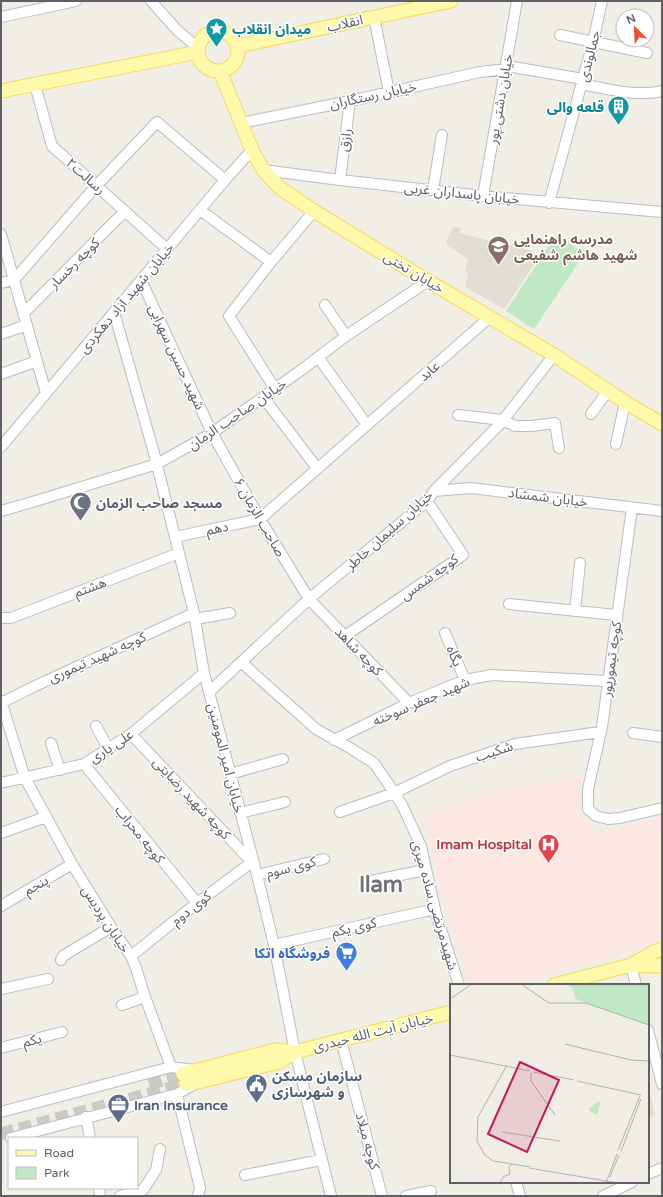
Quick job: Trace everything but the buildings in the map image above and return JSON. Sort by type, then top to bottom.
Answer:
[{"type":"main road","name":"انقلاب","points":[[238,46],[451,1]]},
{"type":"main road","points":[[218,30],[230,34],[235,39],[238,46],[239,52],[237,58],[234,64],[228,68],[220,70],[210,69],[199,57],[198,50],[201,41],[211,32],[218,30]]},
{"type":"main road","points":[[1,92],[198,50]]},
{"type":"main road","name":"خیابان تختی","points":[[220,70],[252,150],[263,170],[280,188],[314,211],[428,281],[554,355],[625,402],[662,424]]},
{"type":"main road","points":[[558,984],[631,965],[654,952],[662,950]]},
{"type":"main road","points":[[631,965],[662,965]]},
{"type":"main road","name":"خیابان آیت الله حیدری","points":[[185,1079],[276,1050],[294,1052],[450,1012]]},
{"type":"street","points":[[1,17],[76,1]]},
{"type":"street","points":[[152,1],[177,30],[198,50]]},
{"type":"street","name":"خیابان دشتی پور","points":[[483,196],[517,1]]},
{"type":"street","name":"جمالوندی","points":[[549,203],[593,42],[602,1]]},
{"type":"street","points":[[374,17],[389,92]]},
{"type":"street","points":[[560,36],[647,53]]},
{"type":"street","name":"خیابان رستگاران","points":[[241,123],[350,101],[480,72],[513,67],[582,81],[620,91],[648,94],[662,91]]},
{"type":"street","name":"رسالت۲","points":[[35,85],[52,146],[167,249]]},
{"type":"street","name":"رازق","points":[[340,180],[350,101]]},
{"type":"street","points":[[1,283],[14,280],[96,186],[157,122],[225,180]]},
{"type":"street","points":[[433,190],[442,135]]},
{"type":"street","name":"خیابان شهید آزاد دهکردی","points":[[1,447],[225,180],[252,150]]},
{"type":"street","name":"خیابان پاسداران غربی","points":[[263,170],[549,203],[662,212]]},
{"type":"street","points":[[200,210],[271,262]]},
{"type":"street","points":[[275,389],[229,316],[271,262],[314,211]]},
{"type":"street","name":"کوچه رخسار","points":[[23,314],[125,212]]},
{"type":"street","points":[[1,234],[46,394]]},
{"type":"street","name":"شهید حسین سهرابی","points":[[141,280],[212,433]]},
{"type":"street","name":"خیابان صاحب الزمان","points":[[1,510],[29,503],[157,464],[212,433],[275,389],[346,336],[428,281]]},
{"type":"street","points":[[325,305],[346,336]]},
{"type":"street","name":"خیابان امیر المومنین","points":[[114,312],[157,464],[175,536],[194,616],[204,673],[274,945],[294,1052],[331,1196]]},
{"type":"street","name":"عابد","points":[[260,519],[490,317]]},
{"type":"street","points":[[1,334],[27,325]]},
{"type":"street","name":"خیابان سلیمان خاطر","points":[[209,692],[309,599],[427,501],[434,491],[503,420],[554,355]]},
{"type":"street","points":[[318,357],[367,425]]},
{"type":"street","points":[[1,374],[37,361]]},
{"type":"street","points":[[591,414],[608,390]]},
{"type":"street","points":[[263,397],[317,468]]},
{"type":"street","points":[[616,444],[625,402]]},
{"type":"street","points":[[458,415],[503,420],[515,426],[532,426],[555,423],[559,448]]},
{"type":"street","name":"صاحب الزمان ۶","points":[[212,433],[260,519],[309,599]]},
{"type":"street","name":"خیابان شمشاد","points":[[434,491],[471,488],[662,511]]},
{"type":"street","name":"کوچه شمس","points":[[345,636],[463,555],[427,501]]},
{"type":"street","name":"کوچه تیمورپور","points":[[632,508],[600,732],[588,789],[588,809],[596,816],[608,819],[620,818],[662,808]]},
{"type":"street","name":"دهم","points":[[175,536],[260,519]]},
{"type":"street","name":"هشتم","points":[[1,618],[11,618],[179,553]]},
{"type":"street","points":[[575,611],[580,563]]},
{"type":"street","name":"کوچه شاهد","points":[[309,599],[409,703]]},
{"type":"street","points":[[510,604],[616,615]]},
{"type":"street","name":"کوچه شهید تیموری","points":[[1,702],[194,616],[230,613]]},
{"type":"street","name":"پگاه","points":[[445,632],[465,680]]},
{"type":"street","name":"شهیدمرتضی ساده میری","points":[[242,662],[316,729],[374,763],[402,805],[421,846],[425,870],[435,909],[459,984]]},
{"type":"street","name":"علی یاری","points":[[1,783],[84,764],[131,734],[204,673]]},
{"type":"street","name":"شهید جعفر سوخته","points":[[334,740],[409,703],[465,680],[492,675],[608,680]]},
{"type":"street","name":"خیابان پردیس","points":[[1,702],[25,778],[72,864],[131,956],[171,1067]]},
{"type":"street","points":[[96,726],[108,748]]},
{"type":"street","name":"شکیب","points":[[340,812],[394,793],[450,766],[515,744],[600,732]]},
{"type":"street","points":[[633,733],[662,737]]},
{"type":"street","name":"کوچه شهید رضایتی","points":[[131,734],[252,862]]},
{"type":"street","points":[[51,743],[60,770]]},
{"type":"street","points":[[230,774],[283,759]]},
{"type":"street","name":"کوچه محراب","points":[[84,764],[197,903]]},
{"type":"street","points":[[240,813],[285,802]]},
{"type":"street","points":[[1,833],[46,817]]},
{"type":"street","name":"کوی سوم","points":[[257,875],[324,859]]},
{"type":"street","name":"کوی دوم","points":[[131,956],[197,903],[252,862]]},
{"type":"street","name":"پنجم","points":[[1,906],[72,864]]},
{"type":"street","points":[[371,882],[425,870]]},
{"type":"street","name":"کوی یکم","points":[[274,945],[435,909]]},
{"type":"street","points":[[61,960],[63,956],[111,927]]},
{"type":"street","points":[[631,965],[636,984]]},
{"type":"street","points":[[1,989],[48,979]]},
{"type":"street","points":[[122,1005],[145,997]]},
{"type":"street","name":"یکم","points":[[1,1048],[62,1032]]},
{"type":"street","points":[[649,1034],[662,1084]]},
{"type":"street","name":"کوچه میلاد","points":[[341,1040],[382,1196]]},
{"type":"street","points":[[1,1112],[171,1067],[201,1075]]},
{"type":"street","points":[[14,1137],[177,1094],[201,1075]]},
{"type":"street","points":[[177,1094],[200,1188],[198,1196]]},
{"type":"street","points":[[86,1117],[90,1137]]},
{"type":"street","points":[[120,1196],[143,1190],[156,1170],[160,1149]]},
{"type":"street","points":[[246,1175],[321,1160]]},
{"type":"street","points":[[649,1174],[662,1168]]},
{"type":"street","points":[[516,1183],[520,1196]]},
{"type":"street","points":[[603,1196],[630,1183]]},
{"type":"street","points":[[409,1196],[431,1190]]},
{"type":"shaded area","name":"مدرسه راهنمایی شهید هاشم شفیعی","points":[[453,227],[461,228],[459,233],[533,251],[529,259],[535,263],[504,309],[465,287],[468,273],[465,271],[468,259],[448,246],[446,243]]},
{"type":"shaded area","name":"Imam Hospital","points":[[582,775],[578,804],[594,833],[662,818],[662,943],[512,984],[469,984],[421,820],[482,793]]},
{"type":"shaded area","points":[[649,1091],[655,1115],[649,1118]]},
{"type":"green space","points":[[556,235],[585,253],[534,329],[506,311]]},
{"type":"tunnel","points":[[149,1084],[183,1074]]},
{"type":"tunnel","points":[[1,1134],[186,1084]]},
{"type":"place","name":"میدان انقلاب","points":[[217,48]]},
{"type":"place","name":"قلعه والی","points":[[619,126]]},
{"type":"place","name":"مدرسه راهنمایی شهید هاشم شفیعی","points":[[499,266]]},
{"type":"place","name":"مسجد صاحب الزمان","points":[[80,522]]},
{"type":"place","name":"Imam Hospital","points":[[548,864]]},
{"type":"place","name":"فروشگاه اتکا","points":[[346,972]]},
{"type":"place","name":"سازمان مسکن و شهرسازی","points":[[256,1104]]},
{"type":"place","name":"Iran Insurance","points":[[119,1124]]},
{"type":"district","name":"Ilam","points":[[381,884]]}]
